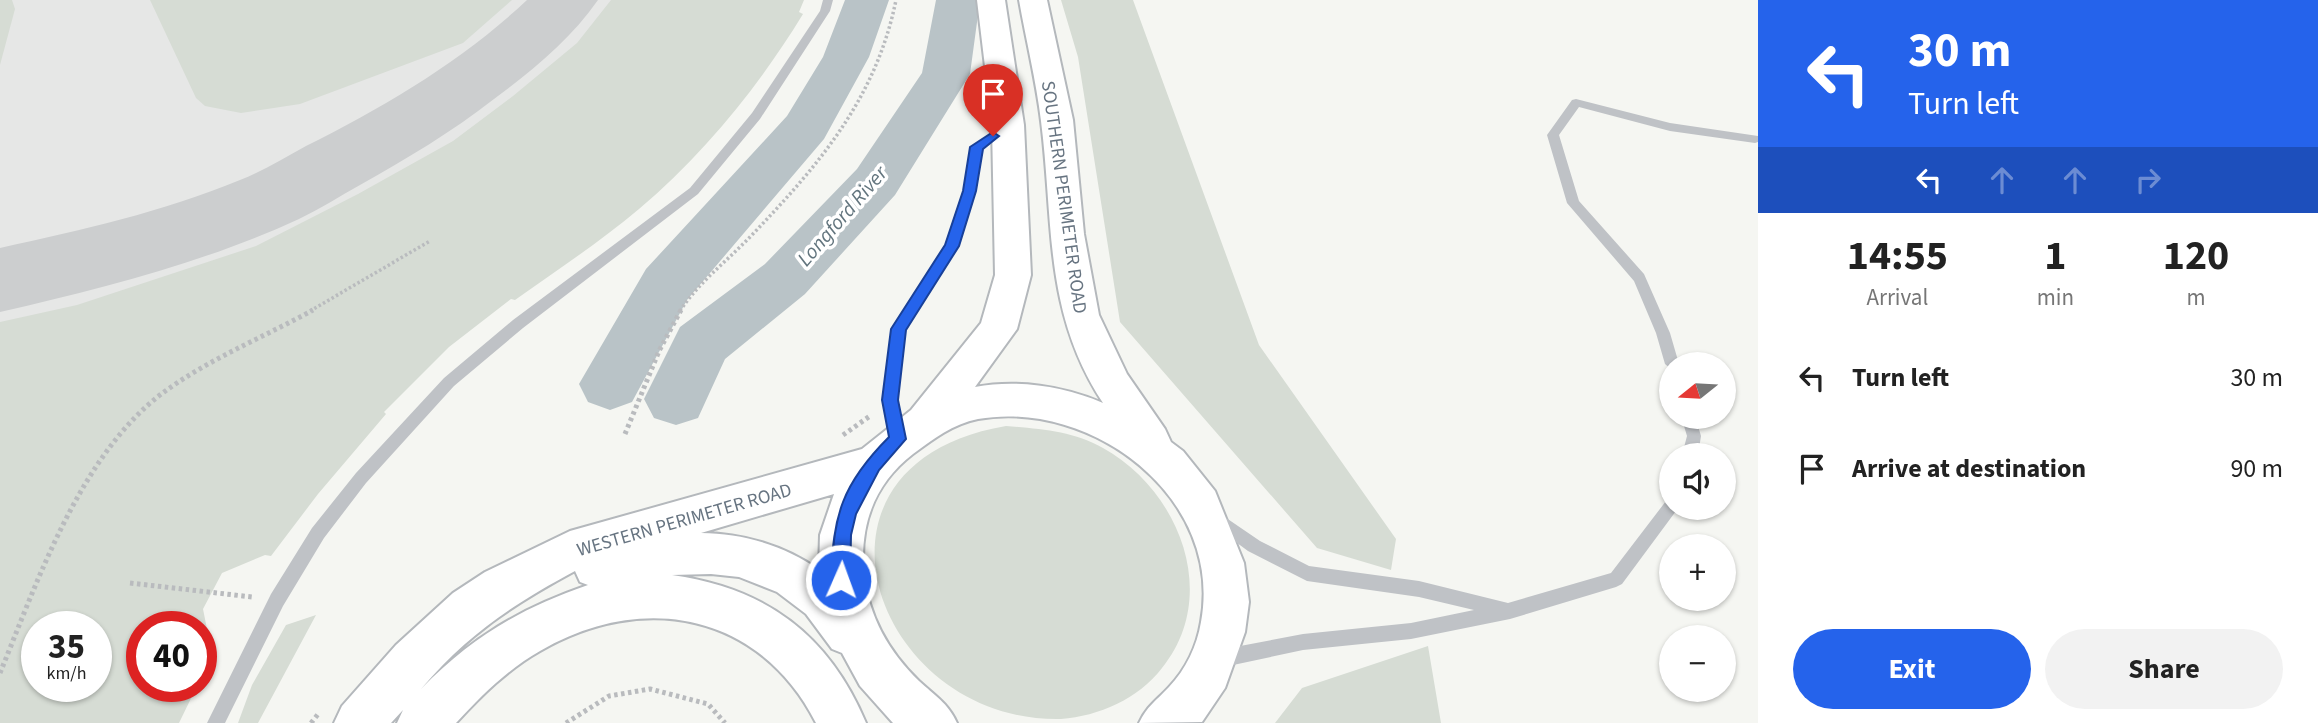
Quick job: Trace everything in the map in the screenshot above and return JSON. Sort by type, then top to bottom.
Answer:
[{"type":"street","points":[[917,717],[868,660],[849,620],[841,580],[842,535],[859,485],[998,329],[1013,275],[1008,125],[991,0]]},
{"type":"street","name":"SOUTHERN PERIMETER ROAD","points":[[1033,0],[1057,120],[1067,234],[1080,315],[1112,384],[1162,457]]},
{"type":"street","name":"WESTERN PERIMETER ROAD","points":[[359,723],[412,662],[469,609],[500,587],[570,551],[899,441],[962,406],[1003,399],[1062,405],[1113,423],[1162,457]]},
{"type":"street","points":[[1162,457],[1186,482],[1203,508],[1216,536],[1225,575],[1226,617],[1215,660],[1196,693],[1170,721]]},
{"type":"street","name":"WESTERN PERIMETER ROAD","points":[[500,587],[641,557],[699,552],[762,561],[819,595],[868,660]]},
{"type":"street","points":[[422,723],[491,657],[528,632],[608,602],[648,595],[691,596],[729,607],[761,625],[813,674],[841,723]]},
{"type":"lane","points":[[216,723],[277,600],[318,533],[361,478],[449,382],[517,324],[694,191],[756,116],[790,68],[825,11],[828,0]]},
{"type":"lane","points":[[1667,352],[1639,278],[1573,203],[1553,135],[1576,103],[1670,127],[1755,139]]},
{"type":"lane","points":[[899,441],[890,400],[899,329],[952,246],[970,191],[977,147],[1008,125]]},
{"type":"lane","points":[[1203,508],[1254,545],[1307,573],[1419,589],[1510,611]]},
{"type":"lane","points":[[1215,660],[1303,642],[1412,631],[1510,611],[1616,579],[1660,520]]},
{"type":"path","points":[[625,434],[660,346],[686,302],[821,160],[873,78],[892,29],[896,0]]},
{"type":"path","points":[[0,673],[48,558],[97,466],[142,410],[178,384],[328,302],[430,241]]},
{"type":"path","points":[[130,583],[277,600]]},
{"type":"path","points":[[566,723],[610,696],[650,689],[708,704],[725,723]]},
{"type":"shaded area","points":[[0,0],[789,0],[159,425],[112,684],[112,611],[21,611],[21,702],[109,702],[105,723],[0,723]]},
{"type":"shaded area","points":[[0,0],[12,0],[15,9],[0,65]]},
{"type":"shaded area","points":[[150,0],[512,0],[463,43],[300,104],[241,113],[205,106],[196,98]]},
{"type":"shaded area","points":[[611,0],[804,0],[799,12],[803,14],[768,67],[729,118],[686,165],[609,233],[515,300],[511,299],[449,347],[384,412],[386,414],[318,494],[271,556],[265,555],[222,573],[203,611],[126,611],[126,702],[189,702],[179,723],[0,723],[0,322],[77,305],[256,246],[453,141],[577,43]]},
{"type":"shaded area","points":[[1061,0],[1133,0],[1259,345],[1396,539],[1391,570],[1317,548],[1120,322],[1078,57]]},
{"type":"shaded area","points":[[1006,426],[1068,434],[1103,448],[1130,467],[1153,490],[1171,517],[1183,546],[1189,577],[1188,609],[1180,639],[1152,679],[1130,697],[1103,710],[1061,719],[996,709],[942,680],[902,638],[879,588],[876,536],[894,488],[936,450]]},
{"type":"shaded area","points":[[316,615],[258,723],[238,723],[252,685],[286,625]]},
{"type":"shaded area","points":[[1428,646],[1441,723],[1275,723],[1302,688]]},
{"type":"waterway","points":[[610,384],[666,285],[806,127],[846,57],[867,0]]},
{"type":"waterway","name":"Longford River","points":[[676,399],[701,344],[785,279],[876,182],[946,74],[958,0]]},
{"type":"taxiway","points":[[0,280],[66,265],[165,237],[279,195],[426,113],[484,72],[565,0]]},
{"type":"route","points":[[841,580],[842,535],[847,514],[859,485],[873,464],[898,439],[890,400],[899,329],[952,246],[970,191],[977,147],[993,136]]}]
